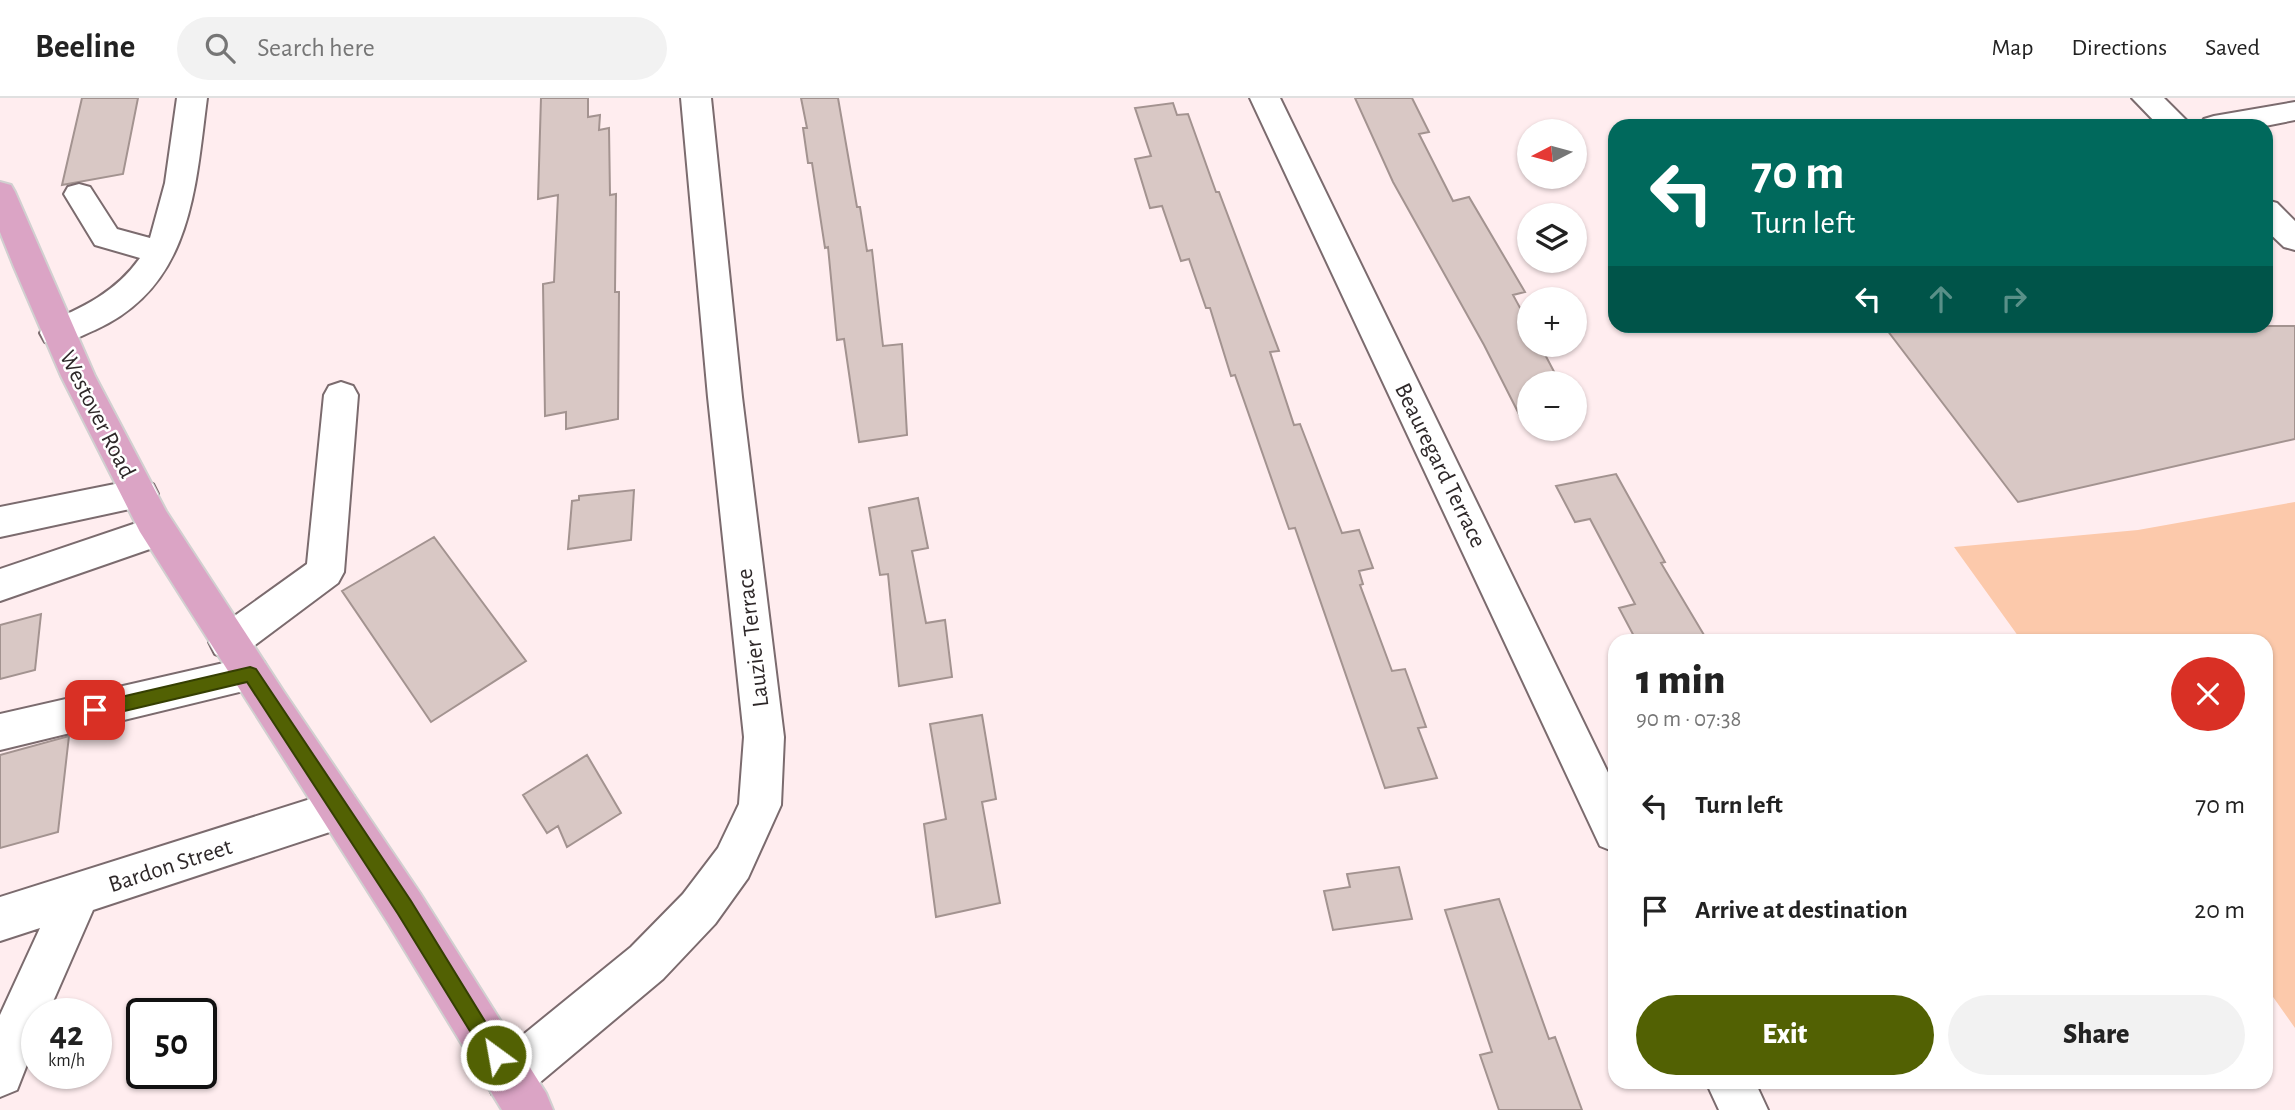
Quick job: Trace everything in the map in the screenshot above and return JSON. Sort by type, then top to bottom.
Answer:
[{"type":"main road","name":"Westover Road","points":[[0,192],[57,333],[157,531],[169,542],[233,647],[404,908],[519,1093]]},
{"type":"street","points":[[57,333],[115,305],[143,280],[171,230],[192,98]]},
{"type":"street","name":"Lauzier Terrace","points":[[519,1093],[699,909],[733,863],[760,805],[764,737],[725,397],[696,98]]},
{"type":"street","name":"Beauregard Terrace","points":[[1265,98],[1608,817]]},
{"type":"street","points":[[2147,98],[2170,119]]},
{"type":"street","points":[[2252,119],[2295,111]]},
{"type":"street","points":[[79,194],[106,237],[159,252]]},
{"type":"street","points":[[2273,218],[2295,239]]},
{"type":"street","points":[[0,732],[233,647],[325,572],[341,395]]},
{"type":"street","points":[[0,522],[140,494]]},
{"type":"street","points":[[0,585],[157,531]]},
{"type":"street","name":"Bardon Street","points":[[0,919],[339,810]]},
{"type":"street","points":[[0,1073],[78,894]]},
{"type":"street","points":[[1734,1089],[1744,1110]]},
{"type":"shaded area","points":[[2295,502],[2295,1028],[2273,997],[2273,634],[2017,634],[1954,547],[2138,530]]},
{"type":"building","points":[[82,98],[138,98],[123,174],[62,185]]},
{"type":"building","points":[[541,98],[588,98],[588,117],[600,115],[599,130],[609,128],[610,195],[616,194],[615,292],[619,292],[618,419],[566,429],[566,412],[545,416],[543,284],[554,282],[558,195],[538,199]]},
{"type":"building","points":[[801,98],[838,98],[857,207],[860,207],[867,251],[872,250],[883,346],[902,344],[907,435],[859,442],[844,339],[837,340],[828,247],[825,248],[812,163],[808,163],[803,128],[807,128]]},
{"type":"building","points":[[1355,98],[1412,98],[1429,132],[1419,134],[1453,201],[1469,197],[1522,287],[1517,287],[1517,294],[1513,295],[1517,302],[1517,357],[1546,357],[1554,371],[1517,371],[1517,410],[1484,345],[1393,182]]},
{"type":"building","points":[[1173,103],[1177,115],[1188,114],[1279,351],[1270,352],[1294,425],[1300,424],[1342,533],[1359,530],[1373,568],[1359,571],[1363,584],[1360,585],[1392,671],[1405,669],[1426,727],[1418,728],[1437,778],[1385,788],[1295,528],[1289,529],[1235,375],[1231,376],[1210,308],[1206,308],[1189,259],[1181,261],[1162,206],[1150,208],[1135,159],[1151,156],[1135,108]]},
{"type":"building","points":[[2273,326],[2295,326],[2295,439],[2018,502],[1889,333],[2273,333]]},
{"type":"building","points":[[1616,474],[1665,562],[1661,563],[1703,634],[1633,634],[1619,608],[1635,604],[1590,519],[1575,522],[1556,486]]},
{"type":"building","points":[[634,490],[631,540],[568,549],[572,501],[579,500],[579,496]]},
{"type":"building","points":[[918,498],[928,548],[912,551],[926,623],[945,620],[952,677],[899,686],[888,574],[880,575],[869,508]]},
{"type":"building","points":[[434,537],[526,661],[431,722],[342,591]]},
{"type":"building","points":[[41,614],[35,670],[0,679],[0,625]]},
{"type":"building","points":[[982,715],[996,799],[982,802],[1000,903],[936,917],[924,824],[946,819],[930,724]]},
{"type":"building","points":[[69,736],[58,832],[0,848],[0,755]]},
{"type":"building","points":[[587,755],[621,813],[567,847],[558,826],[547,833],[523,795]]},
{"type":"building","points":[[1399,867],[1412,919],[1333,930],[1324,891],[1350,887],[1347,874]]},
{"type":"building","points":[[1499,899],[1549,1039],[1555,1037],[1582,1110],[1499,1110],[1480,1055],[1492,1052],[1445,910]]},
{"type":"route","points":[[95,710],[250,674],[404,908],[496,1055]]}]
